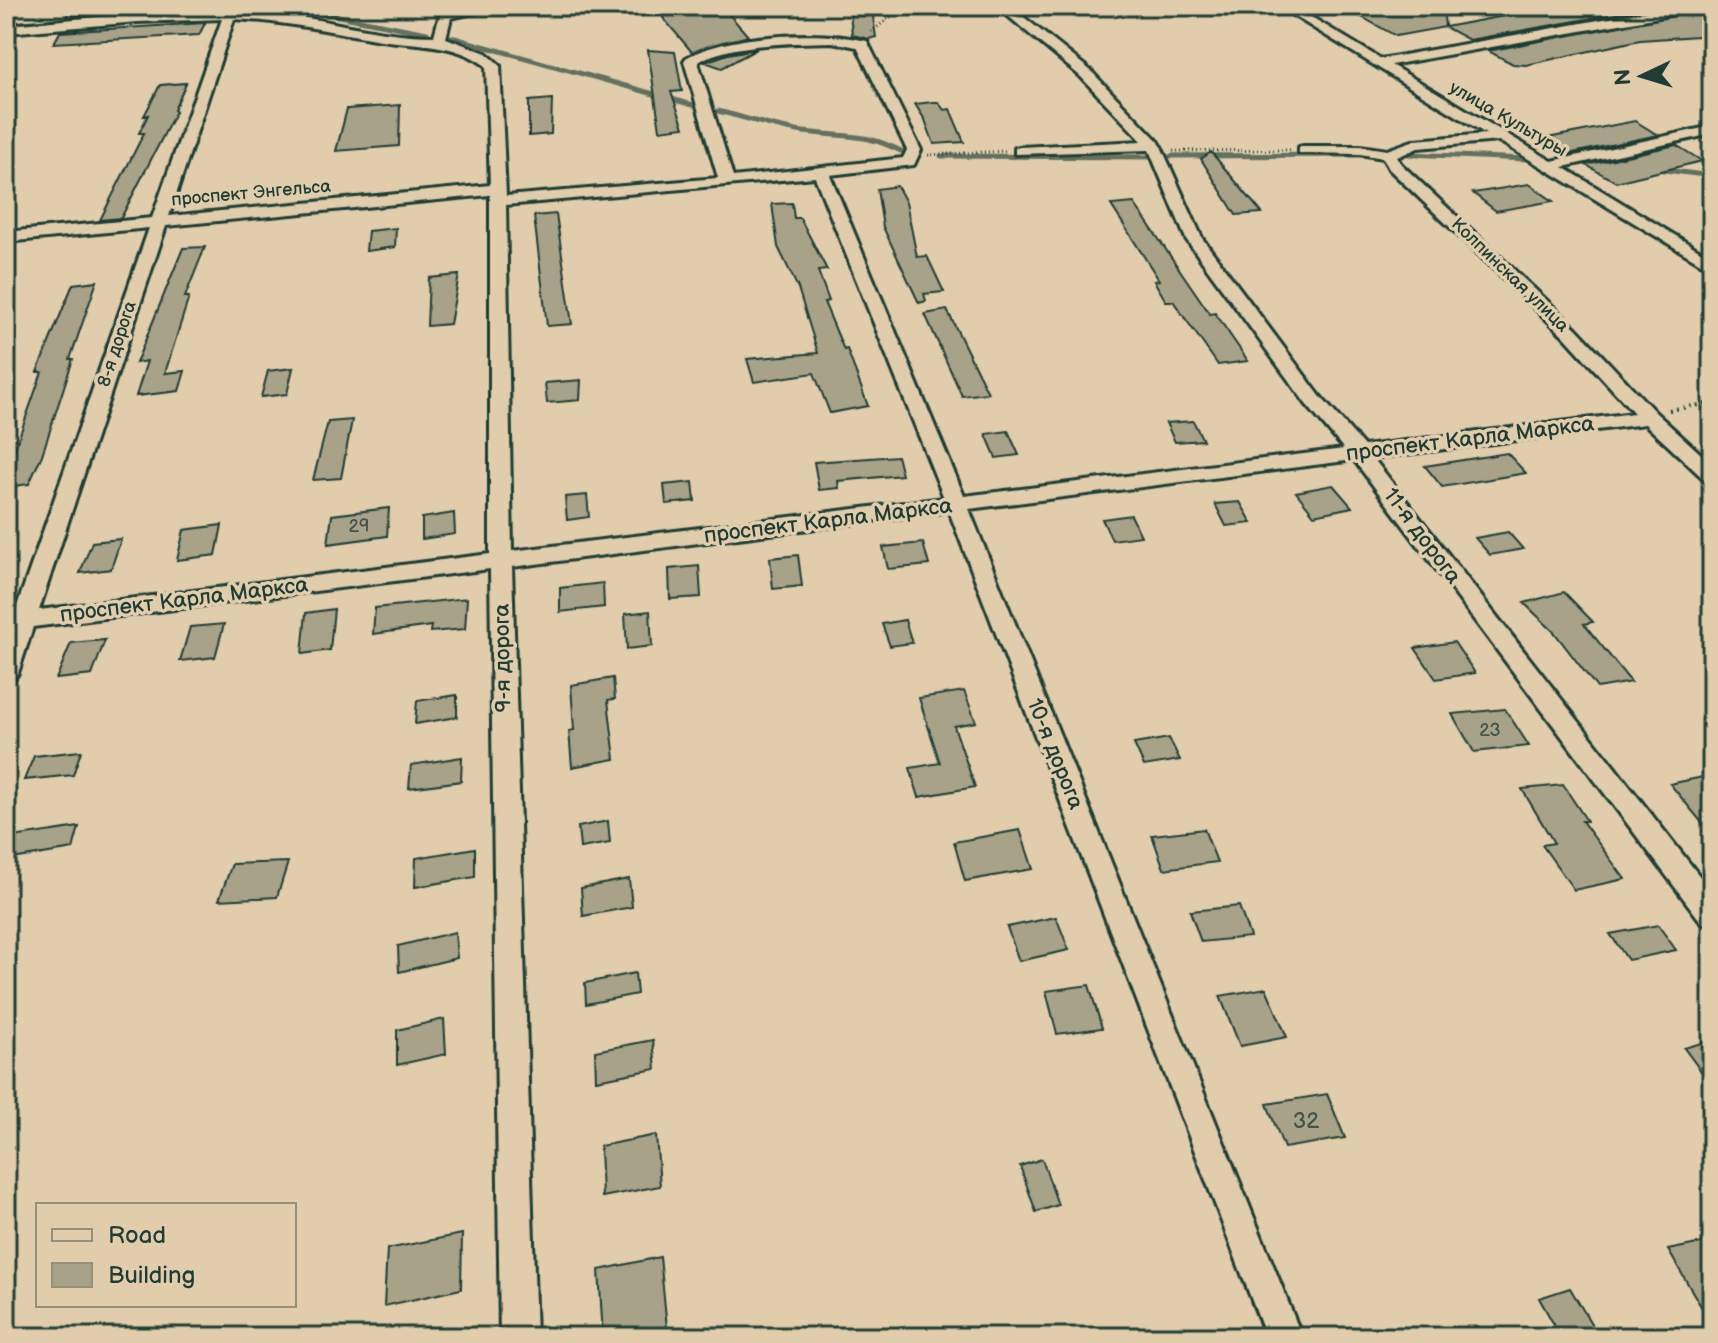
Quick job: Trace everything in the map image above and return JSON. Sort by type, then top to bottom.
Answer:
[{"type":"street","points":[[6,29],[229,16],[326,24],[413,41],[439,40],[447,11],[498,6]]},
{"type":"street","points":[[1002,6],[1085,73],[1154,145]]},
{"type":"street","name":"улица Культуры","points":[[1284,6],[1500,137],[1552,165],[1712,265]]},
{"type":"street","points":[[1379,63],[1698,6]]},
{"type":"street","name":"8-я дорога","points":[[6,673],[15,621],[229,16]]},
{"type":"street","points":[[854,42],[871,32]]},
{"type":"street","points":[[727,182],[691,61],[708,51],[796,39],[832,38],[862,44],[914,150],[910,160]]},
{"type":"street","name":"9-я дорога","points":[[439,40],[481,56],[493,65],[499,195],[501,560],[518,1337]]},
{"type":"street","points":[[1552,165],[1712,130]]},
{"type":"street","points":[[1304,150],[1360,150],[1389,155],[1415,144],[1500,137]]},
{"type":"street","points":[[1020,151],[1154,145]]},
{"type":"street","name":"11-я дорога","points":[[1154,145],[1194,239],[1313,400],[1359,453],[1712,914]]},
{"type":"street","name":"Колпинская улица","points":[[1389,155],[1394,166],[1570,332],[1649,417],[1712,475]]},
{"type":"street","name":"проспект Энгельса","points":[[6,237],[499,195],[727,182],[910,160]]},
{"type":"street","name":"10-я дорога","points":[[821,173],[957,505],[1284,1337]]},
{"type":"street","name":"проспект Карла Маркса","points":[[15,621],[1649,417]]},
{"type":"path","points":[[871,32],[902,8],[910,6]]},
{"type":"path","points":[[1186,151],[1304,150]]},
{"type":"path","points":[[910,160],[993,151]]},
{"type":"path","points":[[1649,417],[1712,403]]},
{"type":"building","points":[[212,6],[67,17],[71,8]]},
{"type":"building","points":[[670,6],[722,6],[748,36],[692,52],[663,18]]},
{"type":"building","points":[[1342,6],[1443,6],[1445,27],[1396,36]]},
{"type":"building","points":[[1557,6],[1660,6],[1469,40],[1445,27]]},
{"type":"building","points":[[872,10],[876,37],[869,39],[852,35],[850,11]]},
{"type":"building","points":[[1703,10],[1703,14],[1712,18],[1712,35],[1640,40],[1526,65],[1513,64],[1488,51]]},
{"type":"building","points":[[205,23],[199,35],[54,43],[60,32]]},
{"type":"building","points":[[757,49],[722,68],[705,62],[728,54]]},
{"type":"building","points":[[648,50],[675,52],[682,91],[671,92],[684,127],[660,130]]},
{"type":"building","points":[[186,83],[176,111],[121,218],[100,220],[144,133],[139,133],[148,115],[144,116],[160,85]]},
{"type":"building","points":[[552,99],[551,134],[529,136],[529,101]]},
{"type":"building","points":[[938,102],[944,110],[950,109],[964,142],[934,144],[915,104]]},
{"type":"building","points":[[400,105],[399,146],[336,151],[347,109]]},
{"type":"building","points":[[1635,121],[1658,135],[1568,154],[1542,139]]},
{"type":"building","points":[[1676,145],[1702,161],[1616,182],[1586,165]]},
{"type":"building","points":[[1211,152],[1262,213],[1236,215],[1201,159]]},
{"type":"building","points":[[1529,184],[1553,201],[1496,211],[1473,193]]},
{"type":"building","points":[[897,186],[906,202],[917,257],[927,256],[944,292],[924,294],[926,301],[919,303],[883,227],[877,189]]},
{"type":"building","points":[[792,203],[794,218],[800,218],[827,270],[818,271],[829,301],[824,302],[844,350],[847,349],[868,406],[830,413],[814,373],[754,382],[747,359],[818,353],[798,288],[778,247],[772,204]]},
{"type":"building","points":[[1134,203],[1210,314],[1215,313],[1248,361],[1218,365],[1173,301],[1166,301],[1154,281],[1159,280],[1111,205]]},
{"type":"building","points":[[556,214],[572,324],[547,326],[534,216]]},
{"type":"building","points":[[396,228],[395,247],[366,251],[368,231]]},
{"type":"building","points":[[205,247],[185,297],[189,297],[165,373],[185,371],[179,391],[136,396],[147,361],[136,363],[183,248]]},
{"type":"building","points":[[459,275],[450,324],[427,326],[429,278]]},
{"type":"building","points":[[97,281],[42,455],[29,484],[6,487],[6,474],[42,372],[37,372],[73,284]]},
{"type":"building","points":[[947,310],[988,393],[962,396],[925,314]]},
{"type":"building","points":[[293,368],[287,394],[261,397],[268,371]]},
{"type":"building","points":[[581,380],[580,400],[547,403],[545,383]]},
{"type":"building","points":[[352,420],[341,478],[313,480],[328,422]]},
{"type":"building","points":[[1193,421],[1203,440],[1175,442],[1166,423]]},
{"type":"building","points":[[1008,431],[1019,455],[996,458],[986,434]]},
{"type":"building","points":[[1507,453],[1526,473],[1442,487],[1425,466]]},
{"type":"building","points":[[897,456],[902,475],[838,481],[839,488],[819,490],[814,462]]},
{"type":"building","points":[[693,482],[695,501],[666,504],[664,485]]},
{"type":"building","points":[[1333,485],[1352,507],[1314,515],[1296,492]]},
{"type":"building","points":[[587,495],[589,517],[567,520],[565,497]]},
{"type":"building","points":[[1240,502],[1252,523],[1226,526],[1215,504]]},
{"type":"building","points":[[389,508],[387,536],[328,544],[332,515]]},
{"type":"building","points":[[454,513],[455,534],[422,539],[422,518]]},
{"type":"building","points":[[1131,515],[1141,536],[1112,540],[1102,519]]},
{"type":"building","points":[[222,525],[216,555],[177,560],[184,530]]},
{"type":"building","points":[[1508,532],[1523,549],[1490,555],[1475,538]]},
{"type":"building","points":[[121,539],[111,569],[80,573],[92,542]]},
{"type":"building","points":[[923,543],[929,565],[888,569],[883,547]]},
{"type":"building","points":[[798,555],[802,586],[773,589],[770,558]]},
{"type":"building","points":[[699,566],[701,597],[670,599],[669,569]]},
{"type":"building","points":[[603,583],[604,607],[560,612],[560,588]]},
{"type":"building","points":[[1564,592],[1593,622],[1584,624],[1631,682],[1597,688],[1554,632],[1524,603]]},
{"type":"building","points":[[467,598],[465,629],[430,632],[431,626],[373,634],[375,608]]},
{"type":"building","points":[[334,609],[330,650],[302,654],[306,613]]},
{"type":"building","points":[[650,611],[652,646],[627,649],[625,614]]},
{"type":"building","points":[[905,620],[912,643],[890,646],[882,624]]},
{"type":"building","points":[[224,624],[215,657],[180,661],[190,627]]},
{"type":"building","points":[[105,640],[92,675],[56,679],[71,643]]},
{"type":"building","points":[[1454,642],[1475,673],[1436,679],[1415,648]]},
{"type":"building","points":[[613,678],[615,699],[608,700],[615,759],[572,767],[569,731],[574,730],[571,685]]},
{"type":"building","points":[[964,691],[976,722],[954,726],[975,787],[919,797],[910,768],[940,763],[919,698]]},
{"type":"building","points":[[457,695],[457,717],[415,724],[417,701]]},
{"type":"building","points":[[1505,709],[1529,746],[1474,752],[1452,714]]},
{"type":"building","points":[[1169,738],[1180,760],[1144,766],[1134,744]]},
{"type":"building","points":[[81,751],[73,775],[24,780],[34,756]]},
{"type":"building","points":[[462,757],[461,781],[409,788],[411,765]]},
{"type":"building","points":[[1712,775],[1712,835],[1670,784]]},
{"type":"building","points":[[1563,785],[1587,821],[1582,821],[1625,879],[1574,890],[1542,845],[1554,843],[1522,789]]},
{"type":"building","points":[[608,821],[610,843],[580,848],[578,827]]},
{"type":"building","points":[[79,827],[73,849],[6,860],[6,838]]},
{"type":"building","points":[[1204,829],[1217,862],[1164,869],[1152,835]]},
{"type":"building","points":[[1020,830],[1033,869],[965,881],[954,842]]},
{"type":"building","points":[[475,848],[475,877],[415,887],[416,858]]},
{"type":"building","points":[[288,862],[277,897],[219,900],[232,864]]},
{"type":"building","points":[[629,879],[632,907],[583,916],[581,888]]},
{"type":"building","points":[[1239,906],[1250,937],[1201,942],[1190,911]]},
{"type":"building","points":[[1056,917],[1069,950],[1019,961],[1007,927]]},
{"type":"building","points":[[1658,925],[1676,950],[1628,960],[1610,934]]},
{"type":"building","points":[[455,932],[457,958],[399,972],[398,946]]},
{"type":"building","points":[[635,973],[637,994],[586,1004],[585,983]]},
{"type":"building","points":[[1089,985],[1102,1028],[1057,1034],[1046,991]]},
{"type":"building","points":[[1266,988],[1287,1037],[1240,1046],[1220,996]]},
{"type":"building","points":[[444,1019],[446,1054],[397,1065],[397,1030]]},
{"type":"building","points":[[653,1040],[656,1069],[596,1080],[595,1051]]},
{"type":"building","points":[[1712,1040],[1712,1086],[1684,1048]]},
{"type":"building","points":[[1327,1094],[1345,1138],[1284,1148],[1267,1104]]},
{"type":"building","points":[[656,1135],[660,1186],[602,1197],[600,1146]]},
{"type":"building","points":[[1042,1159],[1058,1205],[1036,1212],[1020,1166]]},
{"type":"building","points":[[462,1234],[461,1289],[384,1306],[387,1249]]},
{"type":"building","points":[[1712,1241],[1712,1325],[1668,1250]]},
{"type":"building","points":[[660,1257],[667,1328],[631,1337],[603,1337],[599,1270]]},
{"type":"building","points":[[1570,1288],[1599,1337],[1561,1337],[1539,1298]]},
{"type":"waterway","points":[[248,6],[323,13],[427,33]]},
{"type":"waterway","points":[[451,37],[693,105]]},
{"type":"waterway","points":[[718,111],[793,130],[867,139],[907,154]]},
{"type":"waterway","points":[[1408,154],[1527,159]]},
{"type":"waterway","points":[[1171,156],[1368,155]]},
{"type":"waterway","points":[[941,156],[1151,157]]},
{"type":"waterway","points":[[1586,161],[1612,162]]},
{"type":"waterway","points":[[1657,169],[1712,176]]}]
